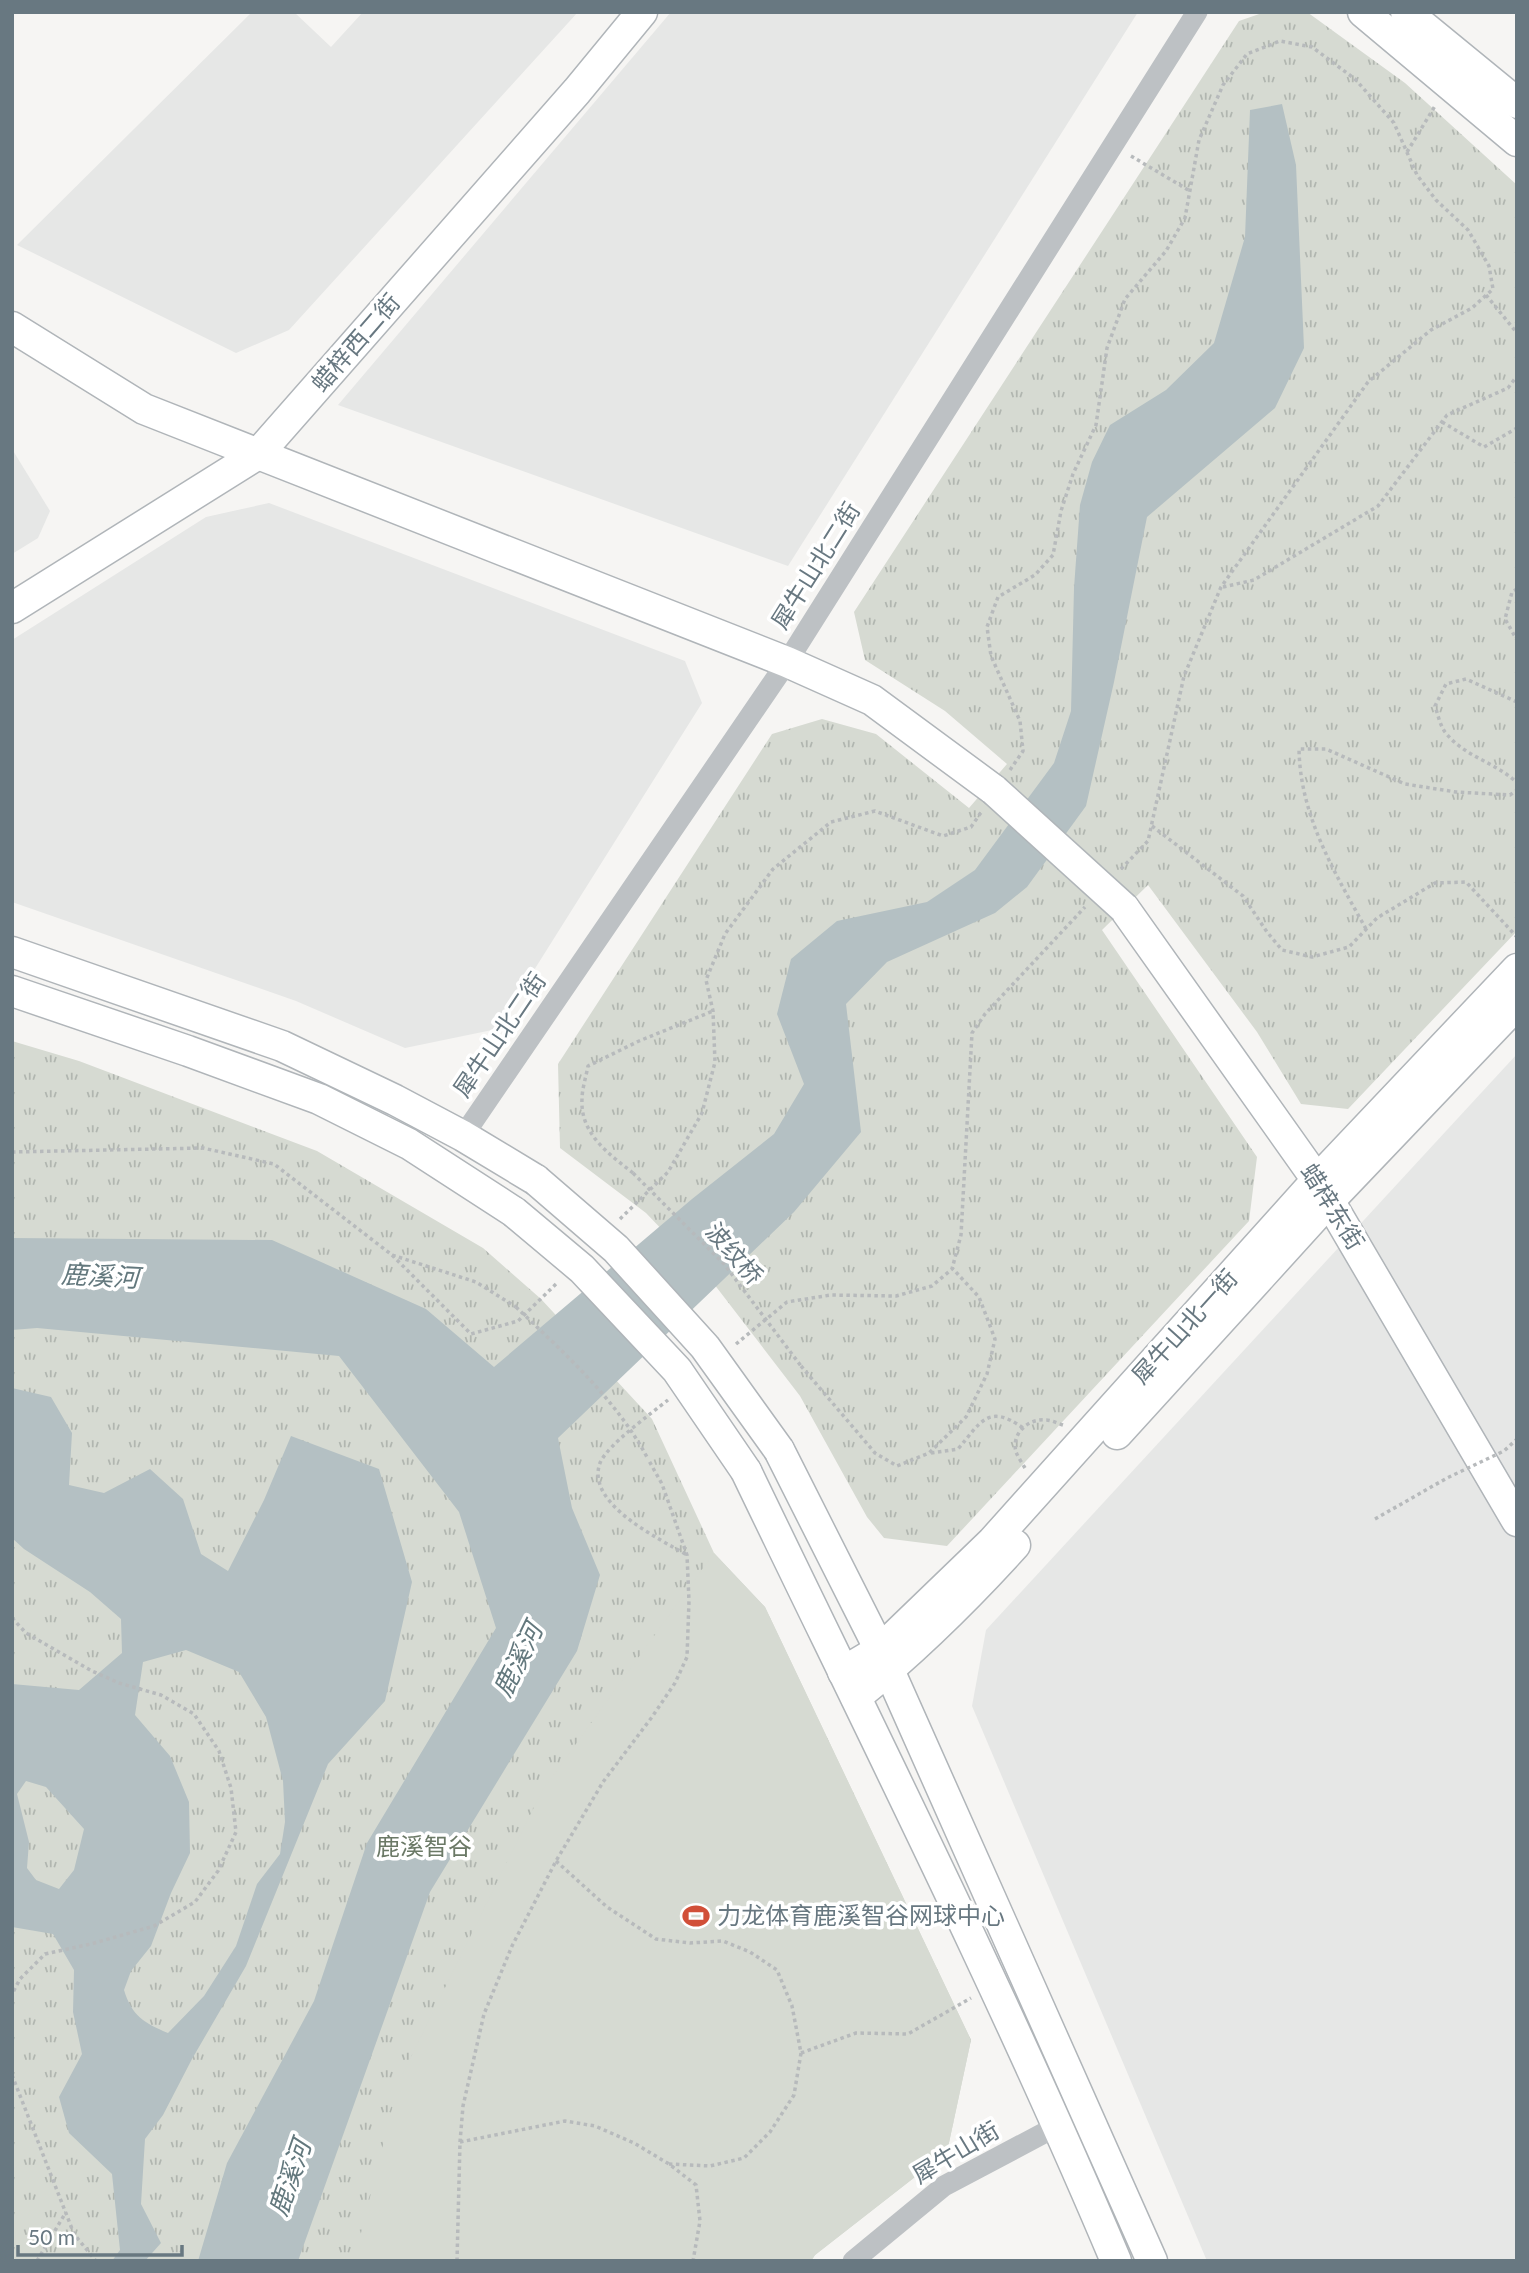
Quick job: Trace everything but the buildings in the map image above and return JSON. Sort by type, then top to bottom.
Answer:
[{"type":"street","name":"蜡梓西二街","points":[[12,608],[258,454],[577,91],[642,12]]},
{"type":"street","name":"犀牛山北二街","points":[[463,1136],[787,662],[1196,12]]},
{"type":"street","points":[[1363,12],[1517,141]]},
{"type":"street","points":[[1406,12],[1517,103]]},
{"type":"street","name":"蜡梓东街","points":[[12,327],[144,409],[787,662],[872,700],[994,790],[1124,908],[1323,1190],[1517,1521]]},
{"type":"street","points":[[12,952],[282,1046],[463,1136],[536,1180],[616,1249],[705,1347],[779,1450],[884,1660],[1152,2261]]},
{"type":"street","name":"犀牛山北一街","points":[[850,1685],[983,1581],[1517,969]]},
{"type":"street","points":[[12,991],[319,1099],[409,1144],[514,1212],[582,1269],[677,1370],[746,1471],[1059,2125],[1116,2261]]},
{"type":"street","name":"犀牛山北一街","points":[[1323,1190],[1517,1004]]},
{"type":"street","name":"犀牛山街","points":[[853,2261],[944,2186],[1059,2125]]},
{"type":"path","points":[[1407,152],[1448,83]]},
{"type":"path","points":[[1113,145],[1190,191]]},
{"type":"path","points":[[1486,295],[1517,333]]},
{"type":"path","points":[[1221,587],[1254,580],[1378,506],[1447,415],[1508,388],[1517,376]]},
{"type":"path","points":[[1441,422],[1484,447],[1517,428]]},
{"type":"path","points":[[1517,589],[1512,593],[1505,619],[1517,640]]},
{"type":"path","points":[[1517,702],[1466,679],[1446,684],[1435,706],[1444,731],[1466,753],[1506,772],[1517,783]]},
{"type":"path","points":[[1366,929],[1332,868],[1311,818],[1299,769],[1299,749],[1326,748],[1405,784],[1456,792],[1510,795],[1517,790]]},
{"type":"path","points":[[1152,826],[1243,895],[1282,950],[1312,957],[1349,947],[1377,918],[1434,883],[1466,882],[1517,937]]},
{"type":"path","name":"波纹桥","points":[[713,1011],[639,1041],[588,1066],[581,1101],[586,1129],[610,1156],[633,1173],[724,1264],[801,1366],[875,1453],[897,1465],[929,1453],[958,1449],[980,1423],[993,1415],[1007,1417],[1023,1428]]},
{"type":"path","points":[[12,1152],[203,1148],[274,1164],[391,1255],[477,1282],[516,1307],[572,1362],[635,1434],[662,1484],[687,1555],[687,1657],[675,1683],[603,1782],[556,1861],[512,1946],[484,2014],[463,2106],[457,2261]]},
{"type":"path","points":[[929,1453],[966,1417],[987,1374],[995,1339],[979,1297],[953,1269]]},
{"type":"path","points":[[1026,1469],[1016,1452],[1016,1439],[1023,1428],[1034,1420],[1048,1420],[1066,1426]]},
{"type":"path","points":[[1375,1519],[1447,1478],[1504,1451],[1517,1439]]},
{"type":"path","points":[[12,1618],[26,1633],[92,1671],[119,1683],[161,1695],[194,1714],[219,1751],[231,1788],[236,1832],[218,1871],[195,1902],[154,1926],[45,1954],[20,1979],[12,1994]]},
{"type":"path","points":[[556,1861],[607,1907],[656,1940],[690,1943],[723,1941],[750,1952],[777,1970],[792,2006],[801,2053],[794,2095],[770,2132],[744,2158],[710,2166],[669,2164]]},
{"type":"path","points":[[801,2053],[856,2033],[908,2034],[965,2003],[992,1983]]},
{"type":"path","points":[[12,2075],[74,2234],[96,2261]]},
{"type":"path","points":[[460,2142],[565,2120],[595,2126],[634,2143],[669,2164],[696,2185],[700,2221],[693,2261]]},
{"type":"path","points":[[37,2261],[66,2212]]},
{"type":"shaded area","points":[[252,12],[294,12],[331,47],[363,12],[578,12],[289,330],[236,353],[17,245]]},
{"type":"shaded area","points":[[671,12],[1138,12],[788,566],[338,405]]},
{"type":"shaded area","points":[[12,449],[50,511],[38,538],[12,554]]},
{"type":"shaded area","points":[[269,503],[685,661],[702,703],[497,1029],[405,1048],[296,1001],[12,902],[12,640],[206,517]]},
{"type":"shaded area","points":[[1517,1054],[1517,2261],[1207,2261],[972,1706],[986,1630]]},
{"type":"green space","points":[[1265,12],[1307,12],[1405,83],[1517,185],[1517,931],[1348,1109],[1301,1104],[1257,1032],[1148,885],[1102,930],[1257,1157],[1249,1221],[947,1546],[884,1538],[867,1517],[800,1396],[714,1284],[646,1213],[560,1148],[558,1064],[772,734],[822,719],[876,734],[969,808],[1007,764],[945,711],[865,660],[854,612],[1239,21]]},
{"type":"green space","name":"鹿溪智谷","points":[[12,1041],[79,1061],[317,1151],[483,1248],[541,1299],[652,1419],[714,1553],[765,1607],[971,2040],[947,2152],[815,2255],[811,2261],[12,2261]]},
{"type":"green space","name":"力龙体育鹿溪智谷网球中心","points":[[714,1553],[765,1607],[971,2040],[947,2152],[815,2255],[811,2261],[354,2261],[399,2081],[542,1791]]},
{"type":"water","name":"鹿溪河","points":[[1282,104],[1296,165],[1304,348],[1275,408],[1147,517],[1086,806],[1027,887],[995,913],[887,962],[846,1004],[861,1132],[794,1212],[558,1438],[572,1508],[600,1575],[577,1651],[430,1892],[298,2261],[198,2261],[227,2163],[314,2001],[367,1843],[496,1628],[459,1512],[339,1356],[37,1328],[12,1330],[12,1238],[272,1240],[426,1309],[494,1367],[692,1199],[774,1134],[804,1084],[777,1014],[791,959],[837,921],[927,902],[975,870],[1054,763],[1071,711],[1074,588],[1080,505],[1092,462],[1110,425],[1166,390],[1214,343],[1245,237],[1250,110]]},
{"type":"water","points":[[12,1388],[51,1397],[72,1433],[69,1485],[104,1493],[150,1469],[183,1499],[201,1554],[228,1571],[264,1500],[291,1436],[379,1469],[412,1582],[385,1701],[328,1764],[246,1966],[163,2115],[145,2139],[141,2204],[161,2243],[145,2261],[112,2261],[120,2250],[112,2174],[69,2133],[59,2097],[82,2054],[73,2012],[74,1970],[53,1934],[12,1927],[12,1684],[79,1690],[122,1653],[121,1619],[90,1592],[24,1549],[12,1538]],"holes":[[[186,1650],[239,1672],[266,1717],[283,1781],[285,1822],[280,1854],[257,1884],[236,1946],[204,1996],[168,2033],[140,2018],[124,1990],[131,1971],[151,1946],[190,1853],[189,1802],[170,1756],[135,1715],[143,1662]],[[26,1781],[46,1787],[84,1829],[74,1870],[59,1889],[36,1880],[27,1868],[29,1842],[17,1794]]]},
{"type":"place","name":"力龙体育鹿溪智谷网球中心","points":[[696,1916]]}]
